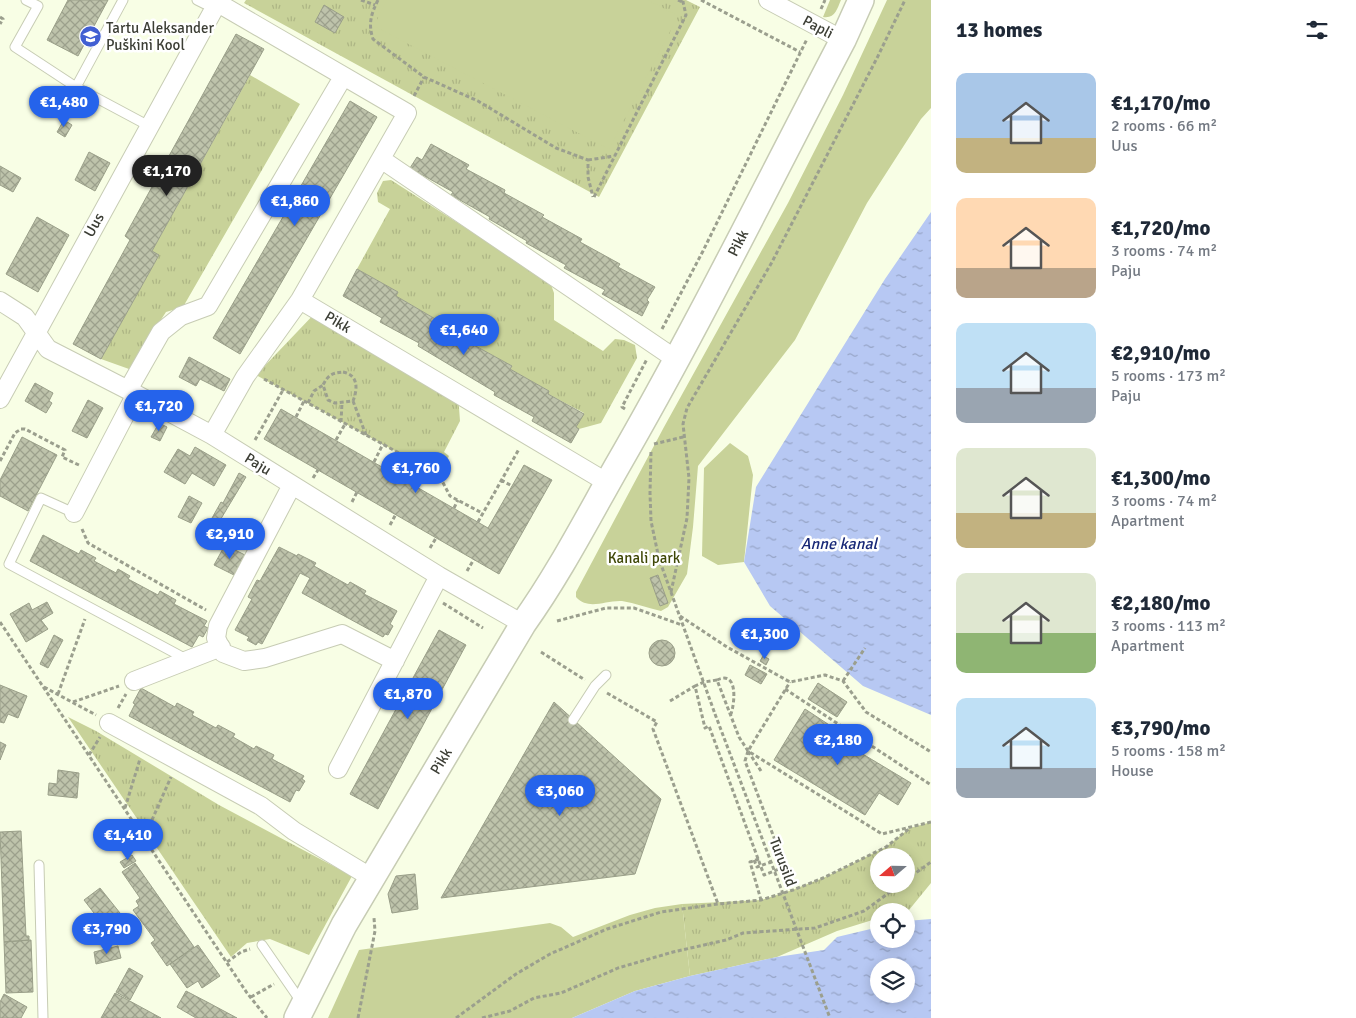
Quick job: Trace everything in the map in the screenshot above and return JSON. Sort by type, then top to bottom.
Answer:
[{"type":"street","name":"Papli","points":[[768,0],[843,40]]},
{"type":"street","name":"Pikk","points":[[300,1011],[344,925],[523,624],[548,588],[677,360],[843,40],[860,0]]},
{"type":"street","points":[[212,435],[300,300],[407,113],[218,1]]},
{"type":"street","name":"Uus","points":[[0,399],[218,1]]},
{"type":"street","points":[[74,513],[160,332],[181,316],[208,306],[344,77]]},
{"type":"street","points":[[381,159],[677,360]]},
{"type":"street","name":"Pikk","points":[[300,300],[608,483]]},
{"type":"street","name":"Paju","points":[[0,301],[26,317],[48,349],[212,435],[439,576],[523,624]]},
{"type":"street","points":[[292,485],[218,626],[216,638],[220,647],[224,653],[244,661],[266,658],[342,634],[395,661]]},
{"type":"street","points":[[338,769],[439,576]]},
{"type":"street","points":[[134,681],[220,647]]},
{"type":"street","points":[[109,723],[261,806],[294,830],[372,878]]},
{"type":"lane","points":[[26,0],[38,6],[15,48],[76,87],[149,126]]},
{"type":"lane","points":[[76,87],[123,0]]},
{"type":"lane","points":[[197,0],[206,4],[218,1]]},
{"type":"lane","points":[[74,513],[42,498],[8,564],[188,660]]},
{"type":"lane","points":[[573,720],[595,686],[606,674]]},
{"type":"lane","points":[[39,865],[43,1018]]},
{"type":"lane","points":[[262,945],[285,977],[300,1011]]},
{"type":"path","points":[[361,0],[375,5]]},
{"type":"path","points":[[378,0],[370,15],[370,29],[373,39],[424,77],[478,101],[556,148],[588,160],[614,156]]},
{"type":"path","points":[[588,160],[588,177],[594,197],[686,15],[683,1],[678,0]]},
{"type":"path","points":[[701,0],[800,52]]},
{"type":"path","points":[[622,407],[703,251],[825,0]]},
{"type":"path","points":[[671,592],[687,518],[689,478],[683,424],[687,408],[772,262],[905,0]]},
{"type":"path","points":[[0,17],[3,19],[0,24]]},
{"type":"path","points":[[296,417],[314,392],[323,385],[326,378],[332,373],[349,374],[356,381],[356,392],[353,401],[366,435]]},
{"type":"path","points":[[323,385],[328,400],[335,403],[353,401]]},
{"type":"path","points":[[253,443],[281,389],[439,475],[450,496],[482,513]]},
{"type":"path","points":[[336,440],[343,423],[342,403]]},
{"type":"path","points":[[0,461],[15,433],[25,429],[66,450],[62,457],[95,472]]},
{"type":"path","points":[[478,522],[527,435]]},
{"type":"path","name":"Turusild","points":[[683,437],[651,444],[651,521],[659,559],[715,714],[830,1018]]},
{"type":"path","points":[[374,462],[383,444]]},
{"type":"path","points":[[412,484],[425,467]]},
{"type":"path","points":[[313,479],[318,470]]},
{"type":"path","points":[[501,480],[512,486]]},
{"type":"path","points":[[352,502],[357,492]]},
{"type":"path","points":[[454,508],[458,500]]},
{"type":"path","points":[[74,513],[88,543],[222,619]]},
{"type":"path","points":[[390,525],[396,514]]},
{"type":"path","points":[[430,548],[436,538]]},
{"type":"path","points":[[467,571],[474,559]]},
{"type":"path","points":[[430,594],[483,628]]},
{"type":"path","points":[[58,694],[89,606]]},
{"type":"path","points":[[557,621],[606,608],[634,608],[682,625]]},
{"type":"path","points":[[679,616],[727,647],[790,682],[825,675],[843,681],[866,712],[931,752]]},
{"type":"path","points":[[0,622],[251,998],[267,1018]]},
{"type":"path","points":[[843,681],[865,648]]},
{"type":"path","points":[[670,701],[704,682],[722,677],[728,678],[732,681],[734,705],[730,715]]},
{"type":"path","points":[[716,680],[739,737],[761,771]]},
{"type":"path","points":[[73,702],[134,681]]},
{"type":"path","points":[[695,686],[705,728],[709,726],[764,875],[784,867],[745,762],[748,752],[790,682]]},
{"type":"path","points":[[43,686],[109,723]]},
{"type":"path","points":[[785,690],[931,785]]},
{"type":"path","points":[[657,722],[653,729],[718,904]]},
{"type":"path","points":[[125,809],[145,743]]},
{"type":"path","points":[[748,752],[882,834],[931,822]]},
{"type":"path","points":[[144,838],[178,761]]},
{"type":"path","points":[[456,1018],[516,974],[550,954],[599,933],[661,912],[761,900],[792,890],[822,878],[886,847],[910,828]]},
{"type":"path","points":[[757,860],[757,867],[771,862]]},
{"type":"path","points":[[757,860],[750,862],[761,900]]},
{"type":"path","points":[[915,874],[931,862]]},
{"type":"path","points":[[482,1018],[510,1011],[534,998],[561,993],[618,968],[673,952],[726,940],[743,933],[815,928],[864,911],[889,893]]},
{"type":"path","points":[[358,1018],[375,931],[374,916]]},
{"type":"path","points":[[227,962],[242,952],[262,945]]},
{"type":"path","points":[[251,998],[285,977]]},
{"type":"green space","points":[[246,0],[686,0],[700,7],[599,197],[244,3]]},
{"type":"green space","points":[[387,0],[648,0],[678,16],[609,149],[374,26]]},
{"type":"green space","points":[[830,0],[841,0],[833,15],[823,17]]},
{"type":"green space","name":"Kanali park","points":[[887,0],[931,0],[931,108],[921,119],[867,203],[795,340],[698,466],[687,574],[668,607],[661,611],[622,601],[592,604],[581,601],[576,597],[576,592],[664,427],[788,203],[843,95]]},
{"type":"green space","points":[[250,75],[300,104],[183,307],[166,312],[129,369],[101,359],[159,255],[152,251]]},
{"type":"green space","points":[[391,180],[550,282],[554,293],[554,320],[603,351],[615,339],[624,340],[635,345],[637,358],[601,423],[579,429],[576,427],[584,413],[548,394],[549,391],[510,369],[512,366],[472,344],[473,341],[396,296],[398,292],[357,269],[390,209],[378,202],[377,193],[383,181]]},
{"type":"green space","points":[[318,310],[458,394],[460,421],[444,452],[449,456],[439,475],[256,375]]},
{"type":"green space","points":[[730,443],[748,456],[753,475],[744,562],[718,565],[702,556],[704,468]]},
{"type":"green space","points":[[68,717],[96,731],[219,805],[352,876],[309,955],[270,939],[247,943],[231,957]]},
{"type":"green space","points":[[931,822],[931,883],[915,903],[870,903],[870,921],[837,931],[777,957],[690,976],[682,904],[761,900],[823,878],[870,855],[870,893],[915,893],[915,848],[884,848],[910,828]]},
{"type":"green space","points":[[682,904],[690,976],[635,991],[572,1018],[328,1018],[359,950],[550,923],[561,927],[573,937],[630,915],[655,908]]},
{"type":"water","name":"Anne kanal","points":[[931,212],[931,715],[863,686],[770,606],[744,562],[756,487],[885,279]]},
{"type":"water","points":[[931,919],[931,1018],[572,1018],[635,991],[690,976],[777,957],[824,950],[837,937],[870,929],[870,948],[915,948],[915,920]]},
{"type":"building","name":"Tartu Aleksander Puškini Kool","points":[[68,0],[108,0],[78,56],[47,40]]},
{"type":"building","points":[[324,5],[344,17],[335,33],[315,22]]},
{"type":"building","points":[[236,34],[264,49],[152,251],[159,255],[101,359],[73,344],[130,240],[125,236]]},
{"type":"building","points":[[350,101],[377,117],[240,354],[213,338]]},
{"type":"building","points":[[64,120],[72,125],[65,137],[57,132]]},
{"type":"building","points":[[431,144],[469,165],[466,169],[505,190],[504,193],[544,215],[542,217],[582,239],[580,242],[620,264],[618,267],[655,287],[647,300],[649,302],[642,316],[602,294],[605,290],[564,268],[566,265],[526,243],[527,241],[489,219],[490,217],[451,195],[453,192],[410,168],[417,157],[422,160]]},
{"type":"building","points":[[89,152],[110,163],[95,191],[75,180]]},
{"type":"building","points":[[0,166],[21,178],[13,192],[0,185]]},
{"type":"building","points":[[37,217],[69,235],[38,292],[6,274]]},
{"type":"building","points":[[357,269],[398,292],[396,296],[473,341],[472,344],[512,366],[510,369],[549,391],[548,394],[584,414],[576,427],[579,429],[571,443],[532,421],[534,417],[494,395],[495,392],[418,346],[419,343],[380,322],[382,318],[343,296]]},
{"type":"building","points":[[189,357],[230,379],[224,391],[200,379],[196,386],[179,377]]},
{"type":"building","points":[[35,383],[53,393],[49,401],[52,403],[46,413],[25,401]]},
{"type":"building","points":[[88,400],[103,408],[87,438],[72,431]]},
{"type":"building","points":[[281,409],[488,528],[524,465],[552,480],[499,574],[264,439]]},
{"type":"building","points":[[159,423],[167,427],[160,441],[151,437]]},
{"type":"building","points":[[22,437],[57,455],[28,511],[0,496],[0,480]]},
{"type":"building","points":[[195,447],[226,465],[214,486],[192,473],[185,484],[164,472],[178,449],[190,456]]},
{"type":"building","points":[[239,473],[246,477],[219,522],[212,518],[221,502],[223,503]]},
{"type":"building","points":[[189,496],[202,503],[191,523],[178,517]]},
{"type":"building","points":[[43,535],[79,554],[81,550],[96,558],[94,561],[116,573],[118,569],[130,576],[128,579],[158,595],[160,591],[176,600],[174,604],[207,621],[204,626],[208,628],[203,637],[199,635],[192,647],[30,561]]},
{"type":"building","points":[[225,545],[245,555],[234,575],[214,565]]},
{"type":"building","points":[[279,547],[316,563],[314,566],[348,585],[350,582],[366,591],[364,594],[397,611],[390,624],[393,626],[388,635],[385,634],[383,637],[302,593],[310,578],[300,573],[262,644],[258,642],[256,645],[247,640],[249,637],[235,630],[252,599],[248,597],[257,580],[260,581]]},
{"type":"building","points":[[658,575],[668,603],[660,606],[650,578]]},
{"type":"building","points":[[47,602],[53,613],[41,620],[48,629],[26,642],[10,614],[29,603],[32,610]]},
{"type":"building","points":[[439,630],[466,645],[378,809],[350,794]]},
{"type":"building","points":[[54,635],[63,640],[48,668],[40,664]]},
{"type":"building","points":[[662,640],[671,644],[675,653],[671,662],[662,666],[653,662],[649,653],[653,644]]},
{"type":"building","points":[[763,656],[769,659],[766,665],[760,661]]},
{"type":"building","points":[[750,665],[767,674],[761,684],[745,675]]},
{"type":"building","points":[[818,683],[847,702],[837,717],[808,699]]},
{"type":"building","points":[[0,685],[27,696],[18,718],[8,714],[4,723],[0,722]]},
{"type":"building","points":[[141,688],[175,707],[177,703],[194,712],[192,715],[216,728],[218,725],[235,734],[233,737],[254,749],[256,746],[274,755],[272,759],[304,776],[302,779],[305,781],[299,791],[296,790],[290,802],[129,716]]},
{"type":"building","points":[[554,702],[661,799],[635,874],[441,898]]},
{"type":"building","points":[[805,709],[840,732],[836,738],[911,783],[898,805],[879,793],[865,815],[774,760]]},
{"type":"building","points":[[0,742],[6,745],[0,760]]},
{"type":"building","points":[[58,770],[79,773],[77,798],[48,795],[49,783],[57,784]]},
{"type":"building","points":[[21,831],[26,936],[29,936],[29,940],[4,942],[0,832]]},
{"type":"building","points":[[132,855],[136,861],[124,868],[120,862]]},
{"type":"building","points":[[135,863],[194,947],[167,966],[151,943],[155,940],[133,910],[139,906],[136,901],[140,898],[122,872]]},
{"type":"building","points":[[415,874],[418,909],[392,913],[388,894],[396,876]]},
{"type":"building","points":[[100,888],[120,913],[104,926],[84,900]]},
{"type":"building","points":[[31,940],[33,992],[6,993],[4,942]]},
{"type":"building","points":[[198,945],[220,976],[202,988],[198,981],[187,988],[170,964]]},
{"type":"building","points":[[118,946],[121,958],[96,964],[94,952]]},
{"type":"building","points":[[129,968],[143,976],[130,1000],[116,992]]},
{"type":"building","points":[[186,991],[237,1018],[196,1018],[177,1007]]},
{"type":"building","points":[[115,993],[161,1018],[101,1018]]},
{"type":"building","points":[[4,994],[27,1007],[21,1018],[0,1018],[0,1002]]},
{"type":"place","name":"Tartu Aleksander Puškini Kool","points":[[90,37]]}]
